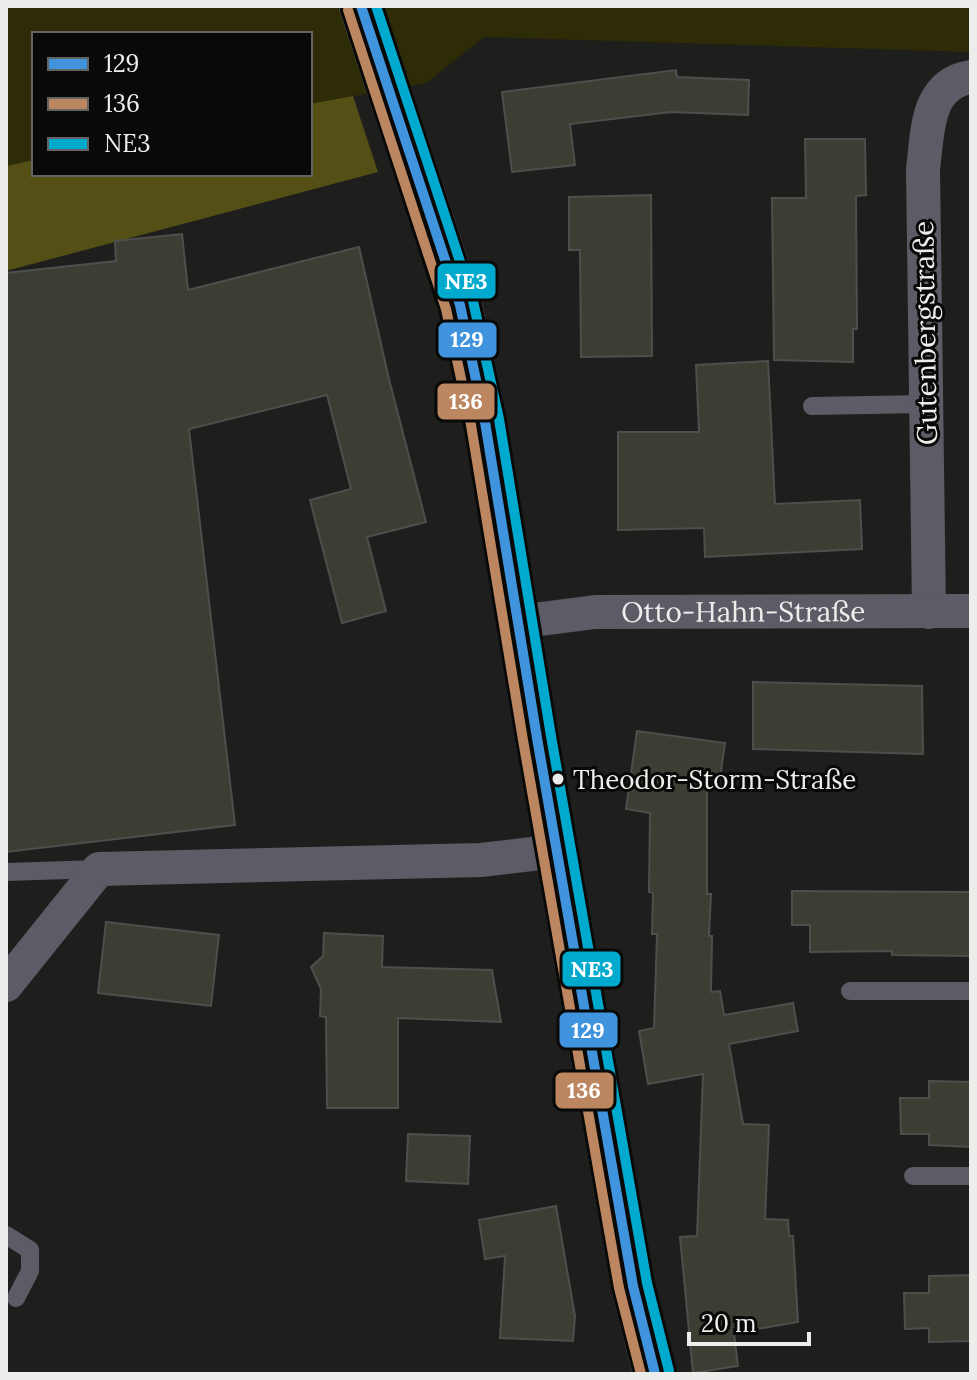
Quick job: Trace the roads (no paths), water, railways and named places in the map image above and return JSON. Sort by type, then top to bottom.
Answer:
[{"type":"street","points":[[361,6],[460,305],[485,422],[633,1286],[655,1374]]},
{"type":"street","name":"Gutenbergstraße","points":[[929,612],[923,169],[931,107],[943,91],[971,77]]},
{"type":"street","name":"Otto-Hahn-Straße","points":[[518,622],[595,612],[971,611]]},
{"type":"street","points":[[6,985],[99,869],[481,860],[557,851]]},
{"type":"lane","points":[[812,406],[925,404]]},
{"type":"lane","points":[[6,872],[99,869]]},
{"type":"lane","points":[[850,991],[971,991]]},
{"type":"lane","points":[[913,1176],[971,1176]]},
{"type":"lane","points":[[6,1235],[30,1250],[30,1271],[16,1298]]},
{"type":"place","name":"Theodor-Storm-Straße","points":[[558,779]]}]
